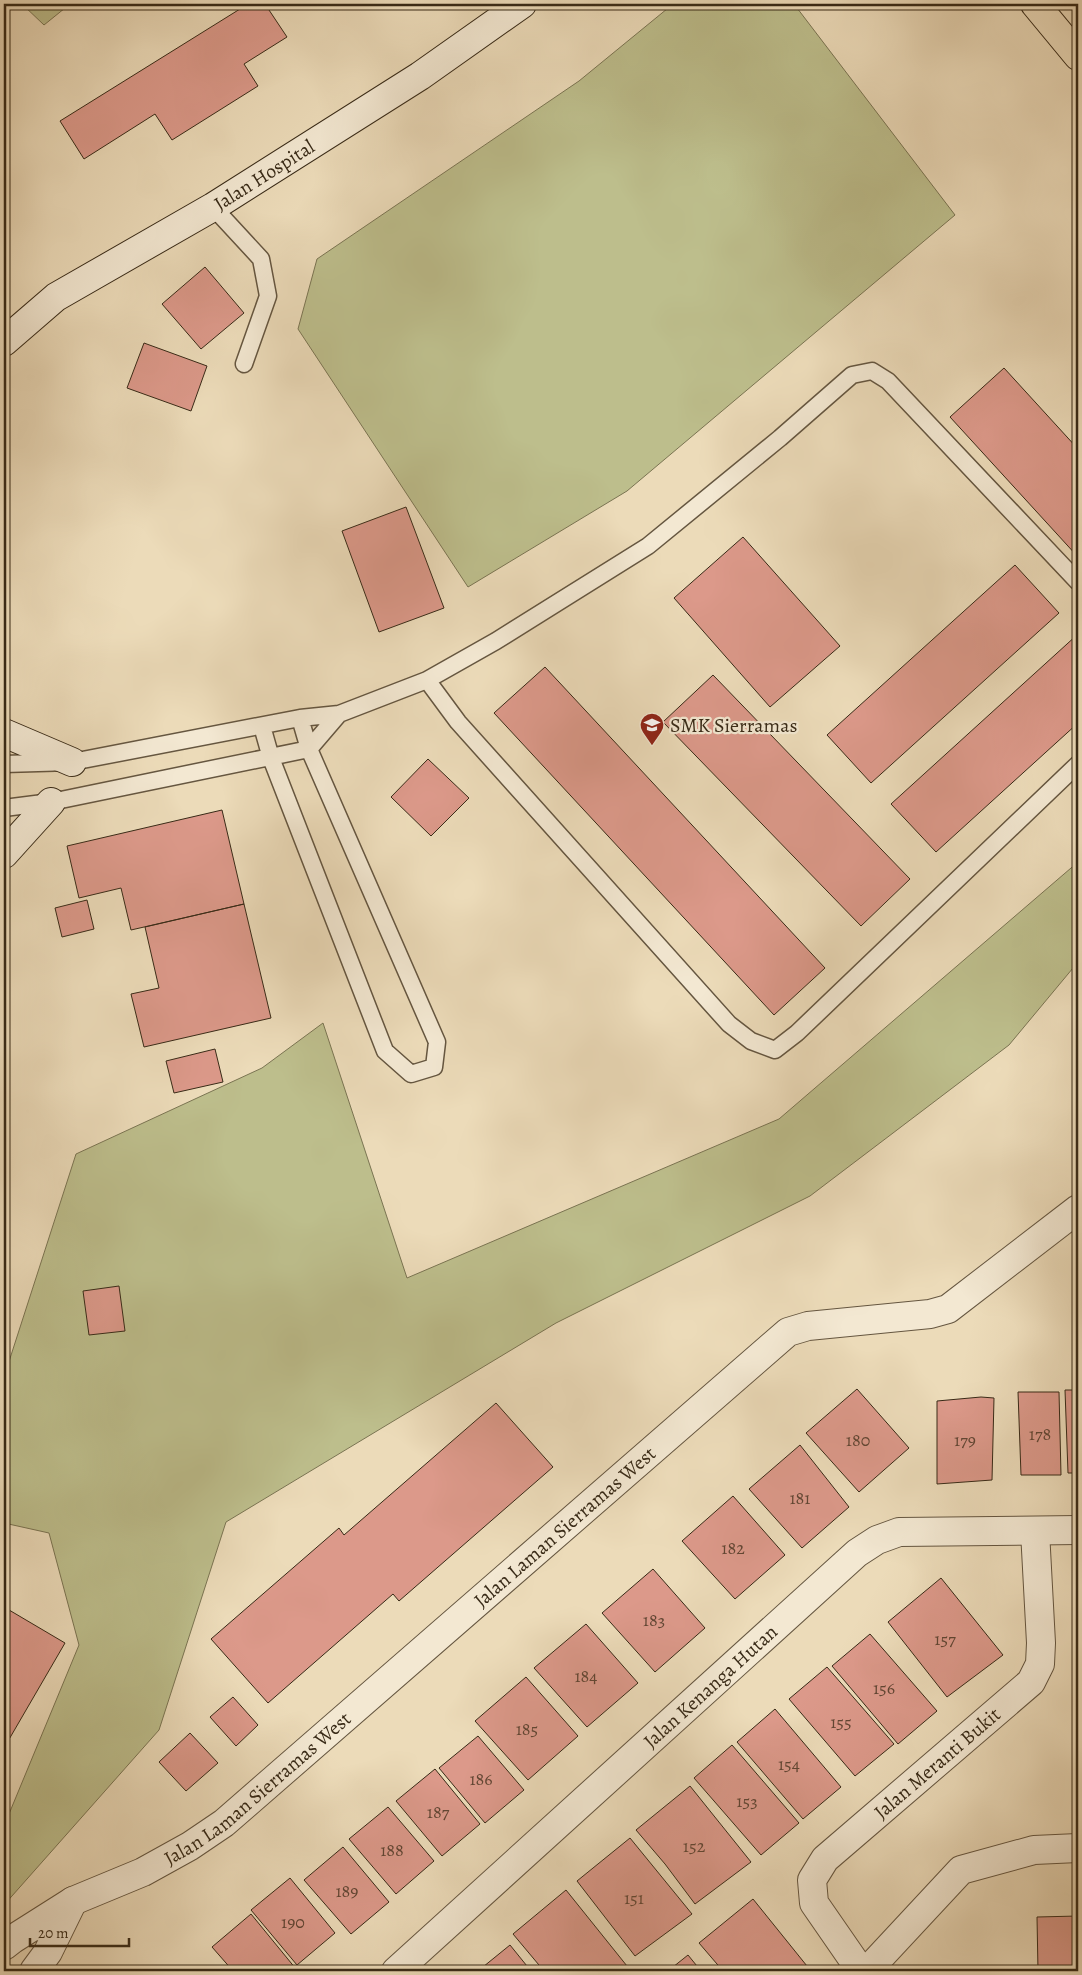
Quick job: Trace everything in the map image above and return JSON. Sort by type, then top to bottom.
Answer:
[{"type":"highway","points":[[1036,4],[1078,56]]},
{"type":"street","name":"Jalan Hospital","points":[[4,342],[56,297],[213,207],[420,76],[522,4]]},
{"type":"street","points":[[4,733],[72,762]]},
{"type":"street","points":[[4,854],[51,802]]},
{"type":"street","name":"Jalan Laman Sierramas West","points":[[4,1946],[13,1938],[73,1901],[143,1872],[190,1846],[224,1823],[788,1332],[808,1326],[930,1314],[948,1309],[1078,1210]]},
{"type":"street","name":"Jalan Kenanga Hutan","points":[[396,1971],[857,1553],[877,1540],[898,1532],[1078,1530]]},
{"type":"street","name":"Jalan Meranti Bukit","points":[[861,1971],[814,1903],[812,1880],[825,1860],[1031,1682],[1040,1664],[1041,1643],[1035,1531]]},
{"type":"street","points":[[867,1971],[961,1870],[1034,1850],[1078,1848]]},
{"type":"street","points":[[34,1971],[48,1952],[73,1901]]},
{"type":"lane","points":[[213,207],[261,259],[268,296],[244,364]]},
{"type":"lane","points":[[4,764],[72,762],[300,718],[339,714],[426,680],[496,641],[648,546],[780,438],[852,375],[872,371],[888,381],[1078,582]]},
{"type":"lane","points":[[426,680],[458,722],[729,1024],[751,1041],[775,1050],[797,1033],[1078,764]]},
{"type":"lane","points":[[4,808],[51,802],[308,749],[339,714]]},
{"type":"lane","points":[[262,726],[271,758],[385,1052],[412,1074],[434,1067],[437,1042],[308,749],[300,718]]},
{"type":"green space","points":[[22,4],[70,4],[44,25]]},
{"type":"green space","points":[[673,4],[794,4],[955,215],[627,491],[468,587],[298,329],[317,259],[579,81]]},
{"type":"green space","points":[[1078,862],[1078,962],[1009,1045],[810,1196],[556,1323],[226,1522],[159,1730],[4,1905],[4,1826],[79,1645],[49,1533],[4,1523],[4,1377],[76,1154],[262,1068],[323,1023],[407,1278],[779,1119]]},
{"type":"building","points":[[248,4],[265,4],[287,37],[244,64],[258,86],[172,140],[155,114],[84,159],[60,121]]},
{"type":"building","points":[[205,267],[244,313],[201,349],[162,304]]},
{"type":"building","points":[[144,343],[207,366],[191,411],[127,388]]},
{"type":"building","points":[[1004,368],[1078,449],[1078,557],[950,417]]},
{"type":"building","points":[[406,507],[444,608],[379,632],[342,531]]},
{"type":"building","points":[[743,537],[840,646],[770,707],[674,598]]},
{"type":"building","points":[[1015,565],[1059,613],[871,783],[827,735]]},
{"type":"building","points":[[1078,634],[1078,723],[936,852],[891,804]]},
{"type":"building","points":[[545,667],[825,968],[774,1015],[494,713]]},
{"type":"building","points":[[713,675],[910,879],[861,926],[663,722]]},
{"type":"building","points":[[428,759],[469,798],[431,836],[391,797]]},
{"type":"building","points":[[222,810],[244,904],[131,930],[121,888],[79,898],[67,846]]},
{"type":"building","points":[[87,900],[94,929],[62,937],[55,908]]},
{"type":"building","points":[[244,904],[271,1018],[144,1047],[131,994],[159,988],[145,927]]},
{"type":"building","points":[[215,1049],[223,1082],[174,1093],[166,1061]]},
{"type":"building","points":[[119,1286],[125,1331],[89,1335],[83,1291]]},
{"type":"building","points":[[857,1389],[909,1448],[859,1492],[806,1433]]},
{"type":"building","points":[[1065,1390],[1078,1390],[1078,1473],[1068,1473]]},
{"type":"building","points":[[1018,1392],[1059,1392],[1061,1475],[1021,1475]]},
{"type":"building","points":[[981,1397],[994,1398],[992,1480],[937,1484],[937,1401]]},
{"type":"building","points":[[496,1403],[553,1467],[399,1601],[393,1594],[268,1703],[211,1639],[339,1528],[344,1535]]},
{"type":"building","points":[[800,1445],[849,1507],[802,1548],[749,1489]]},
{"type":"building","points":[[733,1496],[785,1555],[735,1599],[682,1541]]},
{"type":"building","points":[[653,1569],[705,1628],[655,1672],[602,1613]]},
{"type":"building","points":[[941,1578],[1003,1655],[947,1697],[888,1622]]},
{"type":"building","points":[[4,1607],[65,1643],[4,1748]]},
{"type":"building","points":[[586,1624],[638,1683],[587,1727],[534,1668]]},
{"type":"building","points":[[870,1634],[937,1711],[898,1744],[832,1666]]},
{"type":"building","points":[[827,1667],[894,1744],[855,1776],[789,1699]]},
{"type":"building","points":[[526,1677],[578,1736],[528,1780],[475,1721]]},
{"type":"building","points":[[233,1697],[258,1725],[236,1746],[210,1717]]},
{"type":"building","points":[[775,1709],[841,1787],[803,1819],[737,1742]]},
{"type":"building","points":[[190,1733],[218,1763],[186,1791],[159,1762]]},
{"type":"building","points":[[478,1736],[524,1790],[485,1823],[439,1768]]},
{"type":"building","points":[[732,1745],[799,1823],[761,1855],[694,1778]]},
{"type":"building","points":[[435,1769],[480,1824],[442,1856],[396,1801]]},
{"type":"building","points":[[690,1786],[751,1862],[695,1904],[636,1830]]},
{"type":"building","points":[[388,1807],[434,1861],[396,1894],[349,1839]]},
{"type":"building","points":[[630,1838],[692,1914],[635,1956],[577,1881]]},
{"type":"building","points":[[343,1847],[389,1902],[351,1934],[304,1880]]},
{"type":"building","points":[[290,1878],[335,1933],[297,1965],[251,1910]]},
{"type":"building","points":[[566,1890],[627,1966],[621,1971],[544,1971],[513,1934]]},
{"type":"building","points":[[753,1899],[811,1971],[723,1971],[699,1943]]},
{"type":"building","points":[[251,1914],[296,1969],[294,1971],[233,1971],[212,1947]]},
{"type":"building","points":[[1078,1916],[1078,1971],[1038,1971],[1037,1917]]},
{"type":"building","points":[[510,1945],[531,1971],[478,1971]]},
{"type":"building","points":[[688,1955],[701,1971],[668,1971]]},
{"type":"place","name":"SMK Sierramas","points":[[652,746]]}]
